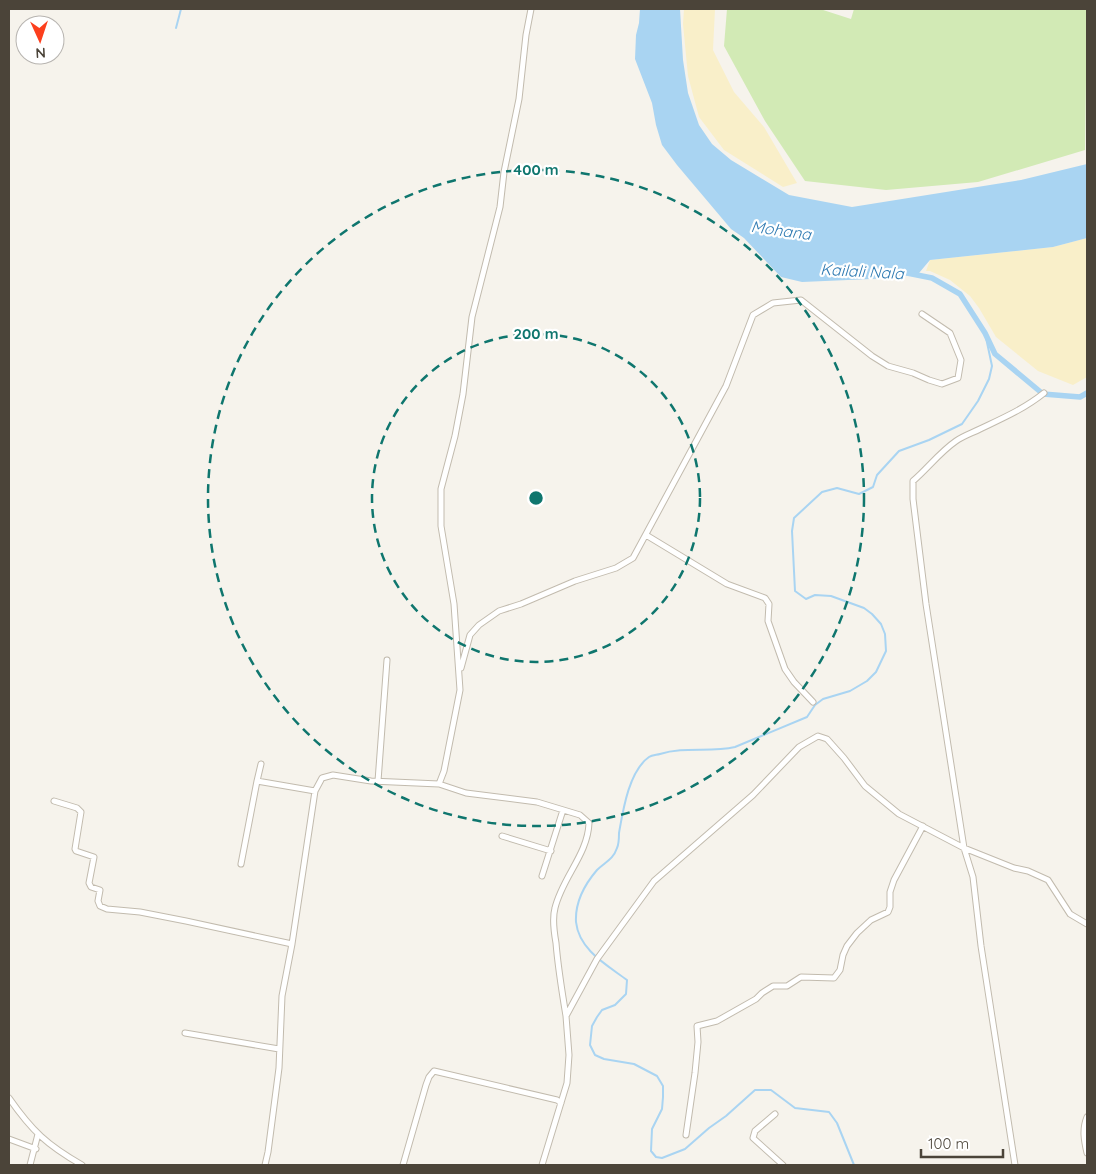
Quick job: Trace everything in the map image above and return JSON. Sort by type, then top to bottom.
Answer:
[{"type":"street","points":[[438,784],[443,777],[460,690],[454,604],[441,526],[441,489],[455,436],[463,394],[472,318],[500,208],[504,172],[520,99],[526,35],[531,9]]},
{"type":"street","points":[[460,672],[470,635],[499,611],[521,604],[575,581],[616,568],[632,558],[726,386],[753,315],[773,303],[801,300],[872,356],[888,366],[942,384],[958,378],[961,360],[950,333],[922,314]]},
{"type":"street","points":[[1015,1165],[982,954],[973,877],[964,848],[926,604],[913,500],[914,480],[926,470],[937,456],[957,440],[1015,413],[1031,404],[1044,393]]},
{"type":"street","points":[[646,535],[727,584],[765,598],[768,604],[768,621],[785,669],[812,702]]},
{"type":"street","points":[[378,781],[388,660]]},
{"type":"street","points":[[566,1016],[603,950],[654,881],[753,795],[799,747],[818,736],[827,739],[865,786],[899,814],[964,848],[1048,880],[1070,914],[1087,924]]},
{"type":"street","points":[[241,864],[261,764]]},
{"type":"street","points":[[265,1165],[279,1068],[282,996],[292,944],[315,791],[322,778],[327,776],[438,784],[466,793],[537,802],[580,815],[589,823],[586,843],[563,887],[555,909],[554,925],[566,1016],[568,1064],[567,1083],[542,1165]]},
{"type":"street","points":[[257,781],[315,791]]},
{"type":"street","points":[[54,801],[80,810],[75,849],[94,857],[89,882],[91,887],[100,890],[98,901],[100,906],[107,909],[140,912],[186,921],[292,944]]},
{"type":"street","points":[[542,876],[563,810]]},
{"type":"street","points":[[686,1135],[696,1073],[697,1026],[717,1021],[756,999],[762,992],[773,986],[787,986],[801,977],[834,978],[840,970],[847,946],[857,933],[871,920],[888,912],[890,892],[894,880],[923,826]]},
{"type":"street","points":[[502,836],[551,851]]},
{"type":"street","points":[[185,1033],[279,1049]]},
{"type":"street","points":[[403,1165],[426,1086],[429,1077],[434,1071],[557,1100],[561,1103]]},
{"type":"street","points":[[9,1098],[38,1134],[52,1147],[82,1165]]},
{"type":"street","points":[[774,1114],[755,1131],[753,1138],[783,1165]]},
{"type":"street","points":[[1087,1117],[1084,1125],[1084,1143],[1087,1153]]},
{"type":"street","points":[[30,1165],[36,1149],[38,1134]]},
{"type":"street","points":[[9,1139],[36,1149]]},
{"type":"green space","points":[[727,9],[820,9],[851,19],[854,9],[1087,9],[1085,150],[978,182],[886,190],[805,181],[765,121],[724,46]]},
{"type":"sand","points":[[684,9],[715,9],[713,50],[734,92],[764,127],[797,183],[783,187],[724,150],[699,117],[688,76],[683,24]]},
{"type":"sand","points":[[1087,238],[1087,377],[1073,385],[1038,371],[996,337],[970,296],[950,280],[926,271],[930,260],[1053,247]]},
{"type":"water","name":"Mohana","points":[[640,9],[680,9],[683,60],[688,93],[699,125],[712,144],[731,160],[789,195],[852,207],[1021,180],[1087,164],[1087,238],[1053,247],[930,260],[919,273],[894,278],[802,282],[781,277],[744,238],[731,229],[662,145],[652,103],[635,59]]},
{"type":"waterway","points":[[176,28],[181,9]]},
{"type":"waterway","name":"Kailali Nala","points":[[907,273],[932,278],[960,294],[985,333],[995,354],[1043,394],[1080,397],[1087,393]]},
{"type":"waterway","points":[[854,1165],[837,1123],[829,1112],[795,1108],[771,1090],[755,1090],[685,1149],[662,1158],[656,1157],[651,1151],[652,1129],[662,1109],[663,1086],[657,1076],[634,1064],[604,1059],[595,1055],[590,1045],[592,1026],[597,1017],[602,1010],[615,1005],[626,994],[627,980],[595,956],[582,941],[576,922],[577,908],[589,881],[615,852],[628,792],[636,772],[649,757],[679,750],[726,749],[735,747],[807,717],[815,705],[823,699],[850,691],[867,681],[876,672],[886,651],[885,634],[881,624],[872,614],[864,608],[831,596],[815,595],[806,599],[795,591],[792,531],[794,518],[822,492],[837,488],[859,494],[873,487],[877,475],[899,451],[929,440],[962,424],[978,401],[989,379],[992,366],[985,333]]}]
